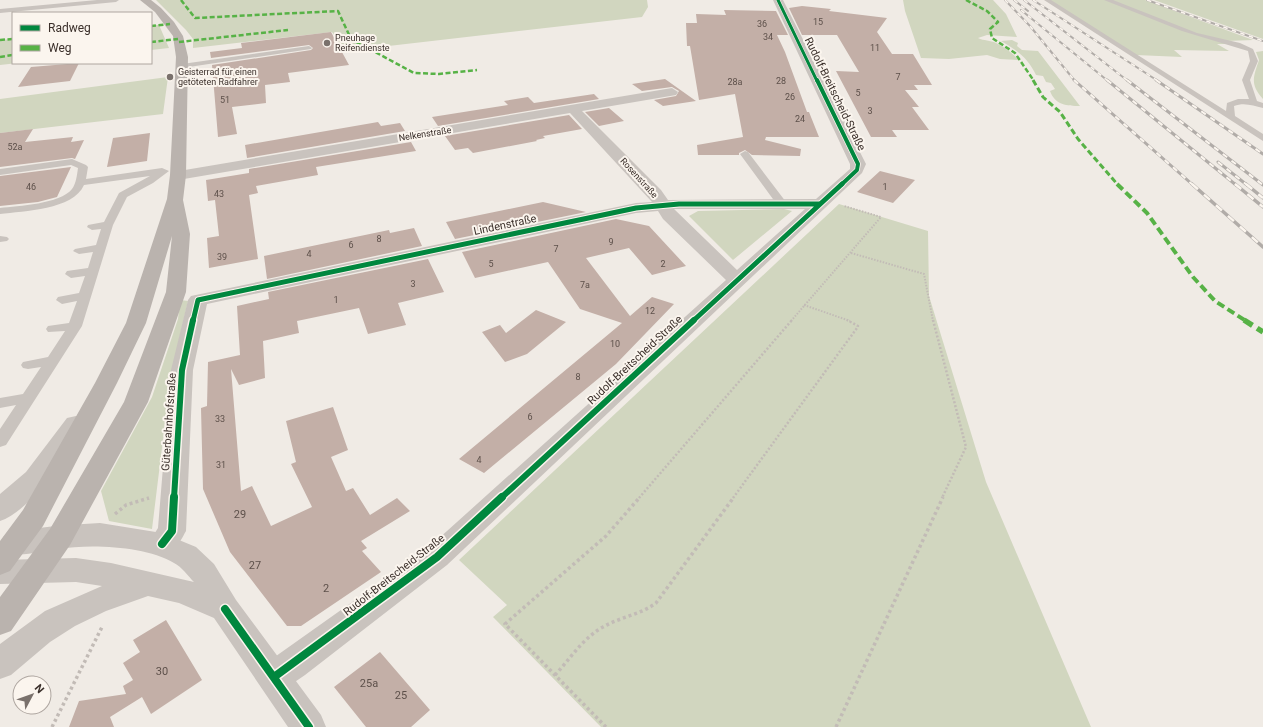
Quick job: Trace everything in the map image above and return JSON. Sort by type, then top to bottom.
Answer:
[{"type":"main road","points":[[0,621],[60,536],[136,402],[176,292],[182,234],[175,199],[173,171],[182,57],[178,36],[169,22],[158,10],[145,0]]},
{"type":"main road","points":[[5,551],[33,518],[106,383],[136,323],[175,199]]},
{"type":"street","name":"Rudolf-Breitscheid-Straße","points":[[274,677],[294,664],[437,557],[736,279],[857,170],[858,164],[778,0]]},
{"type":"street","name":"Nelkenstraße","points":[[173,171],[574,110],[672,92]]},
{"type":"street","name":"Rosenstraße","points":[[574,110],[656,193],[669,215],[736,279]]},
{"type":"street","name":"Lindenstraße","points":[[198,300],[636,208],[662,205],[782,204],[822,202]]},
{"type":"street","name":"Güterbahnhofstraße","points":[[162,544],[172,531],[182,370],[198,300]]},
{"type":"street","points":[[0,510],[35,479],[106,383]]},
{"type":"street","points":[[5,551],[60,536],[100,534],[162,544],[186,555],[204,573],[225,609],[309,727]]},
{"type":"street","points":[[0,572],[76,570],[149,582],[183,591],[225,609]]},
{"type":"street","points":[[0,664],[30,639],[63,616],[102,599],[149,582]]},
{"type":"lane","points":[[0,11],[116,0]]},
{"type":"lane","points":[[1047,0],[1231,116],[1263,138]]},
{"type":"lane","points":[[1106,0],[1136,9],[1170,25],[1201,36],[1239,44],[1251,50],[1254,61],[1246,80],[1254,103]]},
{"type":"lane","points":[[182,66],[309,48]]},
{"type":"lane","points":[[1231,116],[1230,105],[1236,102],[1246,101],[1263,106]]},
{"type":"lane","points":[[1252,130],[1263,125]]},
{"type":"lane","points":[[745,154],[782,204]]},
{"type":"lane","points":[[0,172],[72,162],[83,167],[80,183],[76,192],[51,204],[0,211]]},
{"type":"lane","points":[[80,183],[173,171]]},
{"type":"lane","points":[[0,442],[76,326],[86,296],[92,271],[108,225],[123,194],[173,171]]},
{"type":"lane","points":[[92,227],[108,225]]},
{"type":"lane","points":[[79,251],[100,248]]},
{"type":"lane","points":[[71,274],[92,271]]},
{"type":"lane","points":[[62,300],[86,296]]},
{"type":"lane","points":[[53,329],[76,326]]},
{"type":"lane","points":[[28,365],[52,361]]},
{"type":"lane","points":[[1,404],[28,398]]},
{"type":"path","points":[[606,727],[505,624],[606,536],[881,217],[822,202]]},
{"type":"path","points":[[836,727],[966,447],[927,296],[924,274],[850,253]]},
{"type":"path","points":[[555,675],[598,631],[609,623],[640,614],[656,603],[857,328],[856,324],[853,322],[804,305]]},
{"type":"path","points":[[52,727],[106,619]]},
{"type":"green space","points":[[156,0],[647,0],[648,7],[642,17],[345,51],[332,32],[193,48],[193,39]]},
{"type":"green space","points":[[903,0],[993,0],[1006,14],[1017,37],[987,35],[978,38],[994,42],[1008,50],[1019,60],[1000,59],[987,55],[949,59],[921,58],[905,11]]},
{"type":"green space","points":[[1049,0],[1145,0],[1253,40],[1226,41],[1232,44],[1217,44],[1229,51],[1174,50],[1182,57],[1136,55]]},
{"type":"green space","points":[[1154,0],[1263,0],[1263,39]]},
{"type":"green space","points":[[152,25],[159,25],[169,48],[152,50]]},
{"type":"green space","points":[[12,39],[12,64],[0,65],[0,40]]},
{"type":"green space","points":[[1012,40],[1018,43],[1017,46],[1022,50],[1038,51],[1080,106],[1071,106],[1058,102],[1052,96],[1050,91],[1055,89],[1051,83],[1046,82],[1043,76],[1036,75],[1022,55],[1001,41]]},
{"type":"green space","points":[[1263,51],[1263,99],[1254,85],[1254,76],[1259,60],[1256,52]]},
{"type":"green space","points":[[168,77],[163,114],[0,133],[0,99]]},
{"type":"green space","points":[[839,204],[928,231],[929,296],[986,482],[1091,727],[601,727],[493,617],[507,605],[459,560]]},
{"type":"green space","points":[[784,209],[792,211],[733,260],[689,216],[698,211]]},
{"type":"green space","points":[[180,300],[188,301],[171,374],[152,529],[109,521],[101,491],[152,397],[178,319]]},
{"type":"building","points":[[802,6],[887,18],[877,32],[892,54],[913,54],[932,85],[914,85],[918,90],[905,90],[919,107],[912,107],[929,130],[892,130],[897,137],[871,137],[836,71],[859,72],[837,35],[802,35],[789,8]]},
{"type":"building","points":[[724,10],[776,11],[788,35],[777,35],[785,52],[807,112],[809,112],[819,137],[766,137],[765,140],[801,149],[800,156],[752,155],[745,150],[739,153],[739,155],[698,155],[697,145],[743,137],[735,94],[699,100],[690,46],[687,46],[686,23],[697,23],[696,14],[726,15]]},
{"type":"building","points":[[331,32],[349,65],[288,73],[290,82],[265,85],[266,103],[232,107],[237,134],[218,137],[212,65],[311,50],[313,48],[309,45],[211,58],[210,52],[242,48],[241,43]]},
{"type":"building","points":[[78,64],[70,81],[18,87],[31,67]]},
{"type":"building","points":[[665,79],[696,101],[663,106],[654,100],[676,96],[679,91],[672,87],[642,91],[632,84]]},
{"type":"building","points":[[594,94],[599,99],[438,126],[432,117],[508,105],[504,101],[528,97],[534,103]]},
{"type":"building","points":[[609,108],[624,121],[599,126],[585,112]]},
{"type":"building","points":[[569,115],[582,129],[543,136],[545,138],[536,140],[537,141],[473,153],[468,148],[455,150],[445,136]]},
{"type":"building","points":[[378,122],[381,126],[400,123],[405,131],[247,158],[245,145]]},
{"type":"building","points":[[33,129],[25,142],[73,137],[71,142],[84,140],[75,159],[72,158],[0,167],[0,133]]},
{"type":"building","points":[[150,133],[147,161],[107,167],[113,138]]},
{"type":"building","points":[[411,142],[416,151],[316,167],[318,175],[256,186],[258,193],[249,195],[258,259],[209,268],[207,238],[219,236],[215,200],[208,201],[206,180],[249,173],[249,169]]},
{"type":"building","points":[[71,167],[57,197],[38,202],[0,206],[0,176]]},
{"type":"building","points":[[880,171],[915,180],[893,203],[857,192]]},
{"type":"building","points":[[543,202],[586,212],[455,239],[446,222]]},
{"type":"building","points":[[616,219],[649,226],[686,266],[652,275],[629,248],[586,258],[630,316],[652,297],[674,304],[616,364],[484,473],[459,459],[622,323],[580,309],[548,262],[475,278],[462,252]]},
{"type":"building","points":[[414,228],[422,246],[267,279],[264,256],[389,230],[390,233]]},
{"type":"building","points":[[428,259],[444,292],[398,303],[406,325],[368,334],[359,308],[297,321],[299,333],[263,341],[265,378],[239,385],[231,369],[241,491],[252,486],[271,526],[312,507],[291,464],[296,462],[286,421],[333,407],[348,450],[331,457],[346,491],[353,488],[370,515],[397,498],[410,511],[361,541],[367,548],[362,551],[381,572],[301,626],[287,626],[230,552],[203,489],[201,408],[207,406],[208,362],[240,355],[237,306],[269,299],[268,292]]},
{"type":"building","points":[[536,310],[566,322],[527,354],[505,362],[482,332],[500,325],[506,333]]},
{"type":"building","points":[[166,620],[202,680],[151,714],[142,697],[110,717],[114,727],[69,727],[79,701],[126,694],[123,686],[133,680],[123,663],[140,652],[133,640]]},
{"type":"building","points":[[380,652],[430,710],[411,727],[366,727],[334,687]]},
{"type":"railway","points":[[1005,0],[1030,26],[1075,81]]},
{"type":"railway","points":[[1014,0],[1028,11]]},
{"type":"railway","points":[[1024,0],[1128,81]]},
{"type":"railway","points":[[1033,0],[1158,81]]},
{"type":"railway","points":[[1147,0],[1263,41]]},
{"type":"railway","points":[[1021,10],[1108,81]]},
{"type":"railway","points":[[1107,80],[1236,185]]},
{"type":"railway","points":[[1127,80],[1263,185]]},
{"type":"railway","points":[[1156,80],[1263,154]]},
{"type":"railway","points":[[1075,81],[1193,185]]},
{"type":"railway","points":[[1218,162],[1247,185]]},
{"type":"railway","points":[[1192,184],[1263,247]]},
{"type":"railway","points":[[1235,184],[1263,207]]},
{"type":"railway","points":[[1246,184],[1263,198]]},
{"type":"marked path","points":[[181,0],[195,18],[338,11],[343,25],[351,39],[414,73],[439,74],[477,70]]},
{"type":"marked path","points":[[966,0],[987,11],[998,22],[990,29],[992,38],[1015,53],[1028,70],[1043,97],[1060,112],[1078,139],[1108,176],[1147,213],[1193,277],[1215,301],[1263,332]]},
{"type":"marked path","points":[[152,26],[170,24]]},
{"type":"marked path","points":[[179,42],[288,30]]},
{"type":"marked path","points":[[0,40],[12,39]]},
{"type":"marked path","points":[[152,42],[178,39]]},
{"type":"marked path","points":[[0,57],[12,55]]},
{"type":"cycle path","points":[[274,677],[294,664],[437,557],[857,170],[858,164],[778,0]]},
{"type":"cycle path","points":[[162,544],[172,531],[182,370],[198,300],[636,208],[679,204],[819,204]]},
{"type":"cycle path","points":[[225,609],[309,727]]},
{"type":"place","name":"Pneuhage Reifendienste","points":[[327,43]]},
{"type":"place","name":"Geisterrad für einen getöteten Radfahrer","points":[[170,77]]}]
